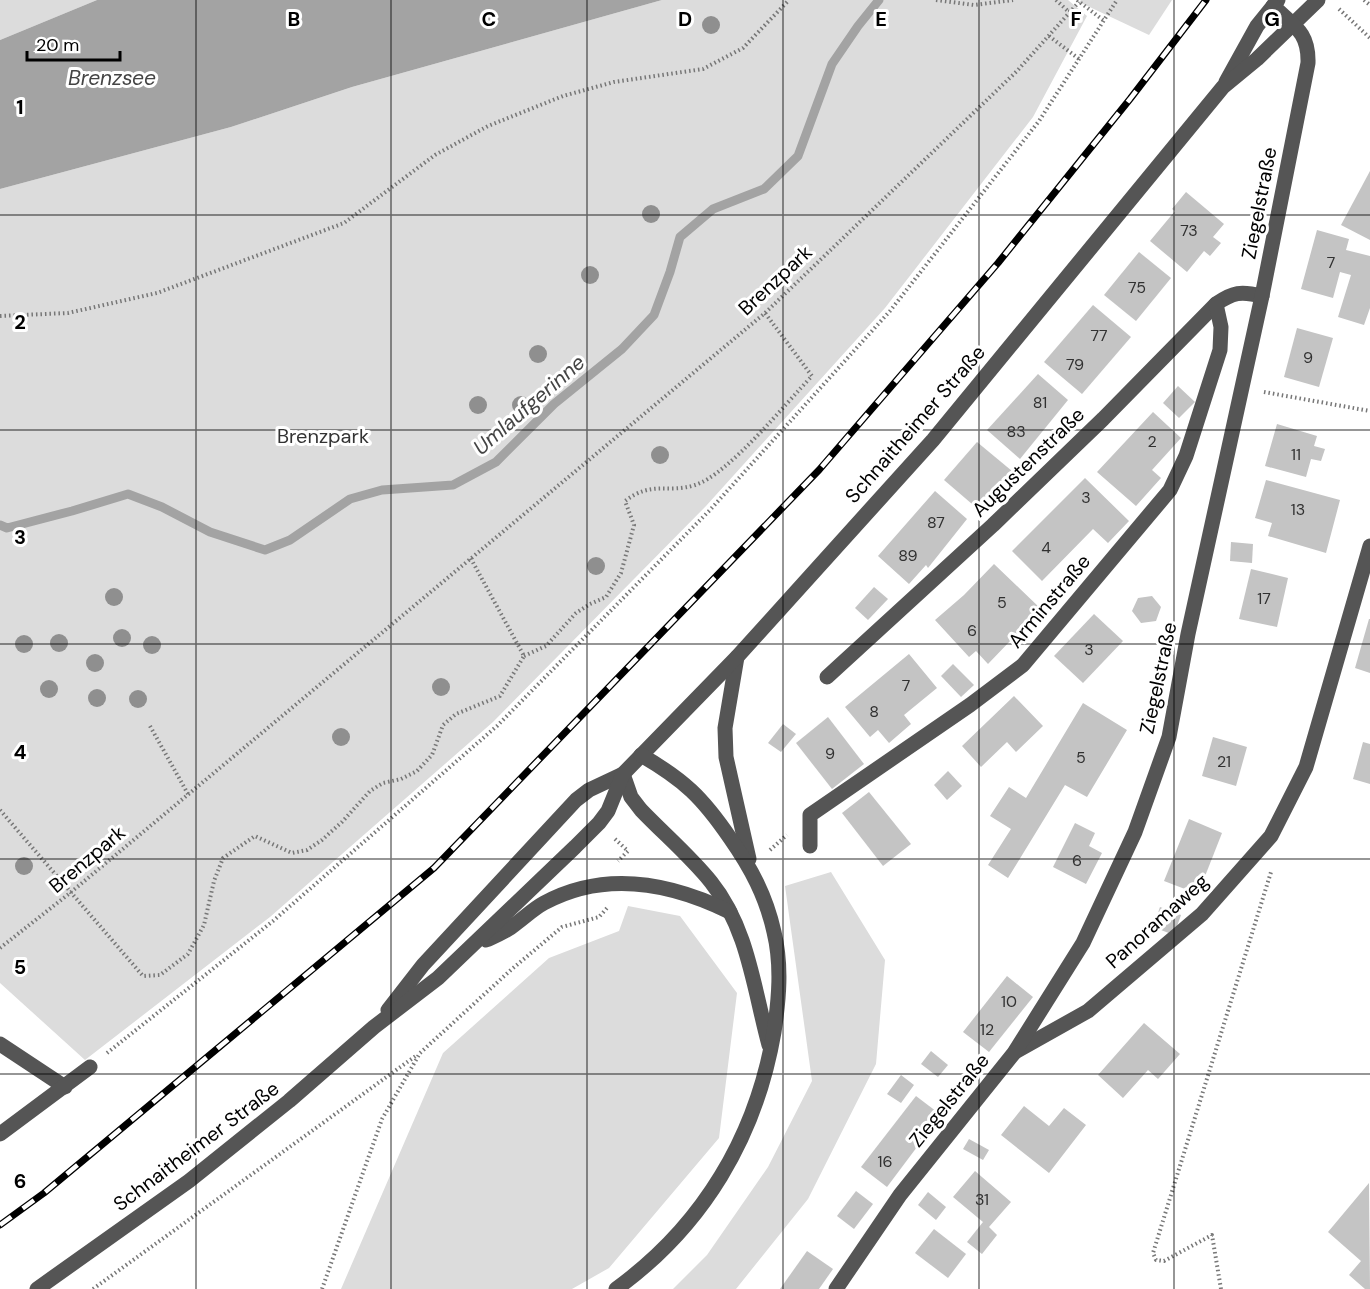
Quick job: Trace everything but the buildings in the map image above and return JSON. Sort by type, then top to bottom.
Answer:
[{"type":"street","name":"Schnaitheimer Straße","points":[[374,1027],[423,965],[569,807],[589,790],[623,774],[737,657],[933,440],[1223,87],[1318,0]]},
{"type":"street","name":"Schnaitheimer Straße","points":[[1223,87],[1249,39],[1275,3]]},
{"type":"street","name":"Ziegelstraße","points":[[836,1289],[900,1195],[1014,1053],[1083,943],[1135,832],[1169,737],[1188,634],[1243,388],[1308,63],[1309,48],[1304,36],[1275,3]]},
{"type":"street","name":"Augustenstraße","points":[[827,677],[1002,517],[1216,304],[1228,295],[1244,292],[1262,296]]},
{"type":"street","name":"Arminstraße","points":[[810,815],[1023,666],[1170,490],[1186,456],[1220,350],[1221,327],[1216,304]]},
{"type":"street","name":"Panoramaweg","points":[[1014,1053],[1088,1011],[1202,914],[1271,836],[1306,767],[1370,546]]},
{"type":"street","points":[[616,1289],[667,1247],[698,1210],[741,1140],[766,1075],[780,994],[775,934],[751,867],[726,757],[725,728],[737,657]]},
{"type":"street","points":[[641,755],[690,788],[715,816],[751,867]]},
{"type":"street","name":"Schnaitheimer Straße","points":[[37,1289],[189,1181],[331,1066],[374,1027],[438,978],[475,945],[599,823],[608,811],[623,774]]},
{"type":"street","points":[[623,774],[631,797],[641,810],[712,883],[730,912],[751,967],[770,1051]]},
{"type":"street","points":[[810,815],[810,846]]},
{"type":"street","points":[[475,945],[513,927],[545,902],[582,888],[611,882],[670,888],[705,900],[730,912]]},
{"type":"street","points":[[0,1044],[64,1087]]},
{"type":"street","points":[[2,1128],[90,1067]]},
{"type":"path","points":[[0,316],[68,313],[157,293],[345,223],[435,154],[488,126],[563,96],[614,82],[703,69],[743,48],[789,0]]},
{"type":"path","points":[[936,0],[974,5],[1013,0]]},
{"type":"path","points":[[1056,0],[1069,12],[1078,1],[1103,20]]},
{"type":"path","points":[[1061,4],[1065,0]]},
{"type":"path","points":[[90,1067],[273,921],[497,726],[710,510],[890,311],[1039,121],[1117,0]]},
{"type":"path","points":[[1364,0],[1370,5]]},
{"type":"path","name":"Brenzpark","points":[[0,948],[70,893],[765,313],[1017,71],[1078,1]]},
{"type":"path","points":[[1337,7],[1370,38]]},
{"type":"path","points":[[1049,36],[1079,59]]},
{"type":"path","points":[[0,810],[143,976],[160,975],[188,954],[194,944],[204,925],[214,881],[223,858],[255,836],[292,853],[307,850],[342,822],[370,791],[383,783],[401,779],[417,771],[432,755],[443,725],[456,714],[500,696],[524,656],[546,646],[576,613],[606,597],[621,573],[634,525],[625,501],[638,492],[695,485],[720,472],[812,376],[765,313]]},
{"type":"path","points":[[1243,388],[1370,411]]},
{"type":"path","points":[[471,557],[524,656]]},
{"type":"path","points":[[150,726],[188,794]]},
{"type":"path","points":[[751,867],[810,815]]},
{"type":"path","points":[[93,1289],[420,1053],[562,927],[599,917],[607,908],[612,868],[628,851],[599,823]]},
{"type":"path","points":[[1221,1289],[1212,1234],[1164,1261],[1156,1260],[1153,1253],[1272,870]]},
{"type":"path","points":[[322,1289],[382,1119],[420,1053]]},
{"type":"green space","points":[[0,0],[97,0],[0,40]]},
{"type":"green space","name":"Brenzpark","points":[[662,0],[1068,0],[1087,16],[1033,117],[885,308],[706,506],[493,722],[270,917],[85,1060],[0,983],[0,189],[231,127],[352,87]]},
{"type":"green space","points":[[1081,0],[1172,0],[1149,35],[1079,2]]},
{"type":"green space","points":[[831,872],[885,960],[876,1064],[808,1199],[736,1289],[673,1289],[707,1255],[768,1167],[812,1081],[785,886]]},
{"type":"green space","points":[[628,906],[680,916],[737,993],[719,1138],[609,1268],[572,1289],[341,1289],[443,1053],[549,958],[619,931]]},
{"type":"water","name":"Brenzsee","points":[[97,0],[662,0],[352,87],[231,127],[0,189],[0,40]]},
{"type":"waterway","name":"Umlaufgerinne","points":[[0,525],[7,528],[128,494],[162,507],[210,532],[265,550],[290,540],[350,499],[382,490],[453,485],[496,462],[554,404],[622,349],[654,315],[680,237],[713,209],[764,189],[798,156],[832,64],[879,0]]},
{"type":"railway","points":[[0,1225],[44,1193],[434,868],[819,470],[998,263],[1130,99],[1206,0]]}]
